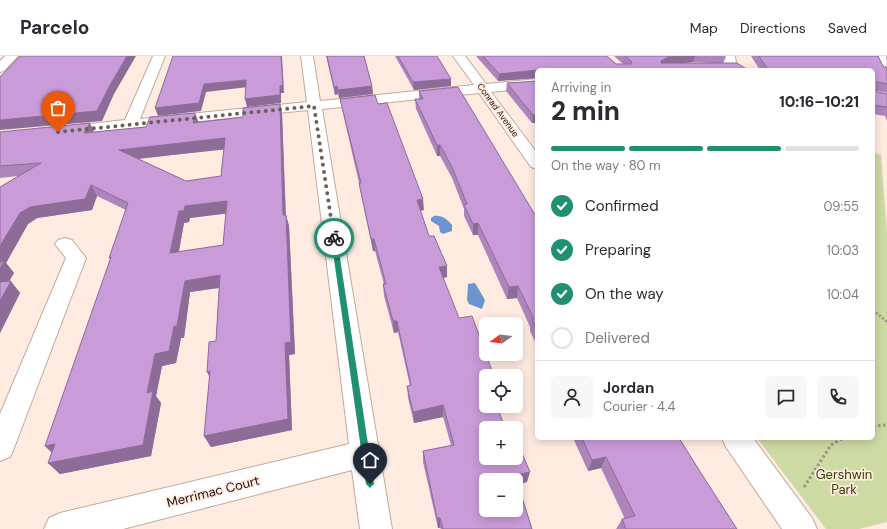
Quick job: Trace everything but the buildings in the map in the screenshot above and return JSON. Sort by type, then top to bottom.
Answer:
[{"type":"street","points":[[0,68],[12,56]]},
{"type":"street","points":[[131,124],[159,56]]},
{"type":"street","points":[[307,56],[376,529]]},
{"type":"street","name":"Conrad Avenue","points":[[459,56],[535,161]]},
{"type":"street","points":[[729,56],[731,68]]},
{"type":"street","points":[[878,56],[887,62]]},
{"type":"street","points":[[46,133],[535,84]]},
{"type":"street","points":[[0,448],[76,258],[65,244]]},
{"type":"street","points":[[737,440],[795,520]]},
{"type":"street","name":"Merrimac Court","points":[[60,529],[366,453]]},
{"type":"path","points":[[875,312],[887,322]]},
{"type":"path","points":[[875,426],[887,425]]},
{"type":"path","points":[[795,520],[831,445],[840,440]]},
{"type":"green space","name":"Gershwin Park","points":[[875,154],[881,155],[887,233],[887,522],[859,529],[826,529],[759,440],[875,440]]},
{"type":"water","points":[[434,216],[439,216],[446,219],[452,225],[452,231],[443,234],[440,232],[439,226],[431,221],[431,218]]},
{"type":"water","points":[[475,283],[485,300],[482,309],[469,304],[467,300],[468,284]]},
{"type":"way so far","points":[[58,132],[314,106],[334,238]]},
{"type":"route","points":[[334,238],[370,484]]}]
